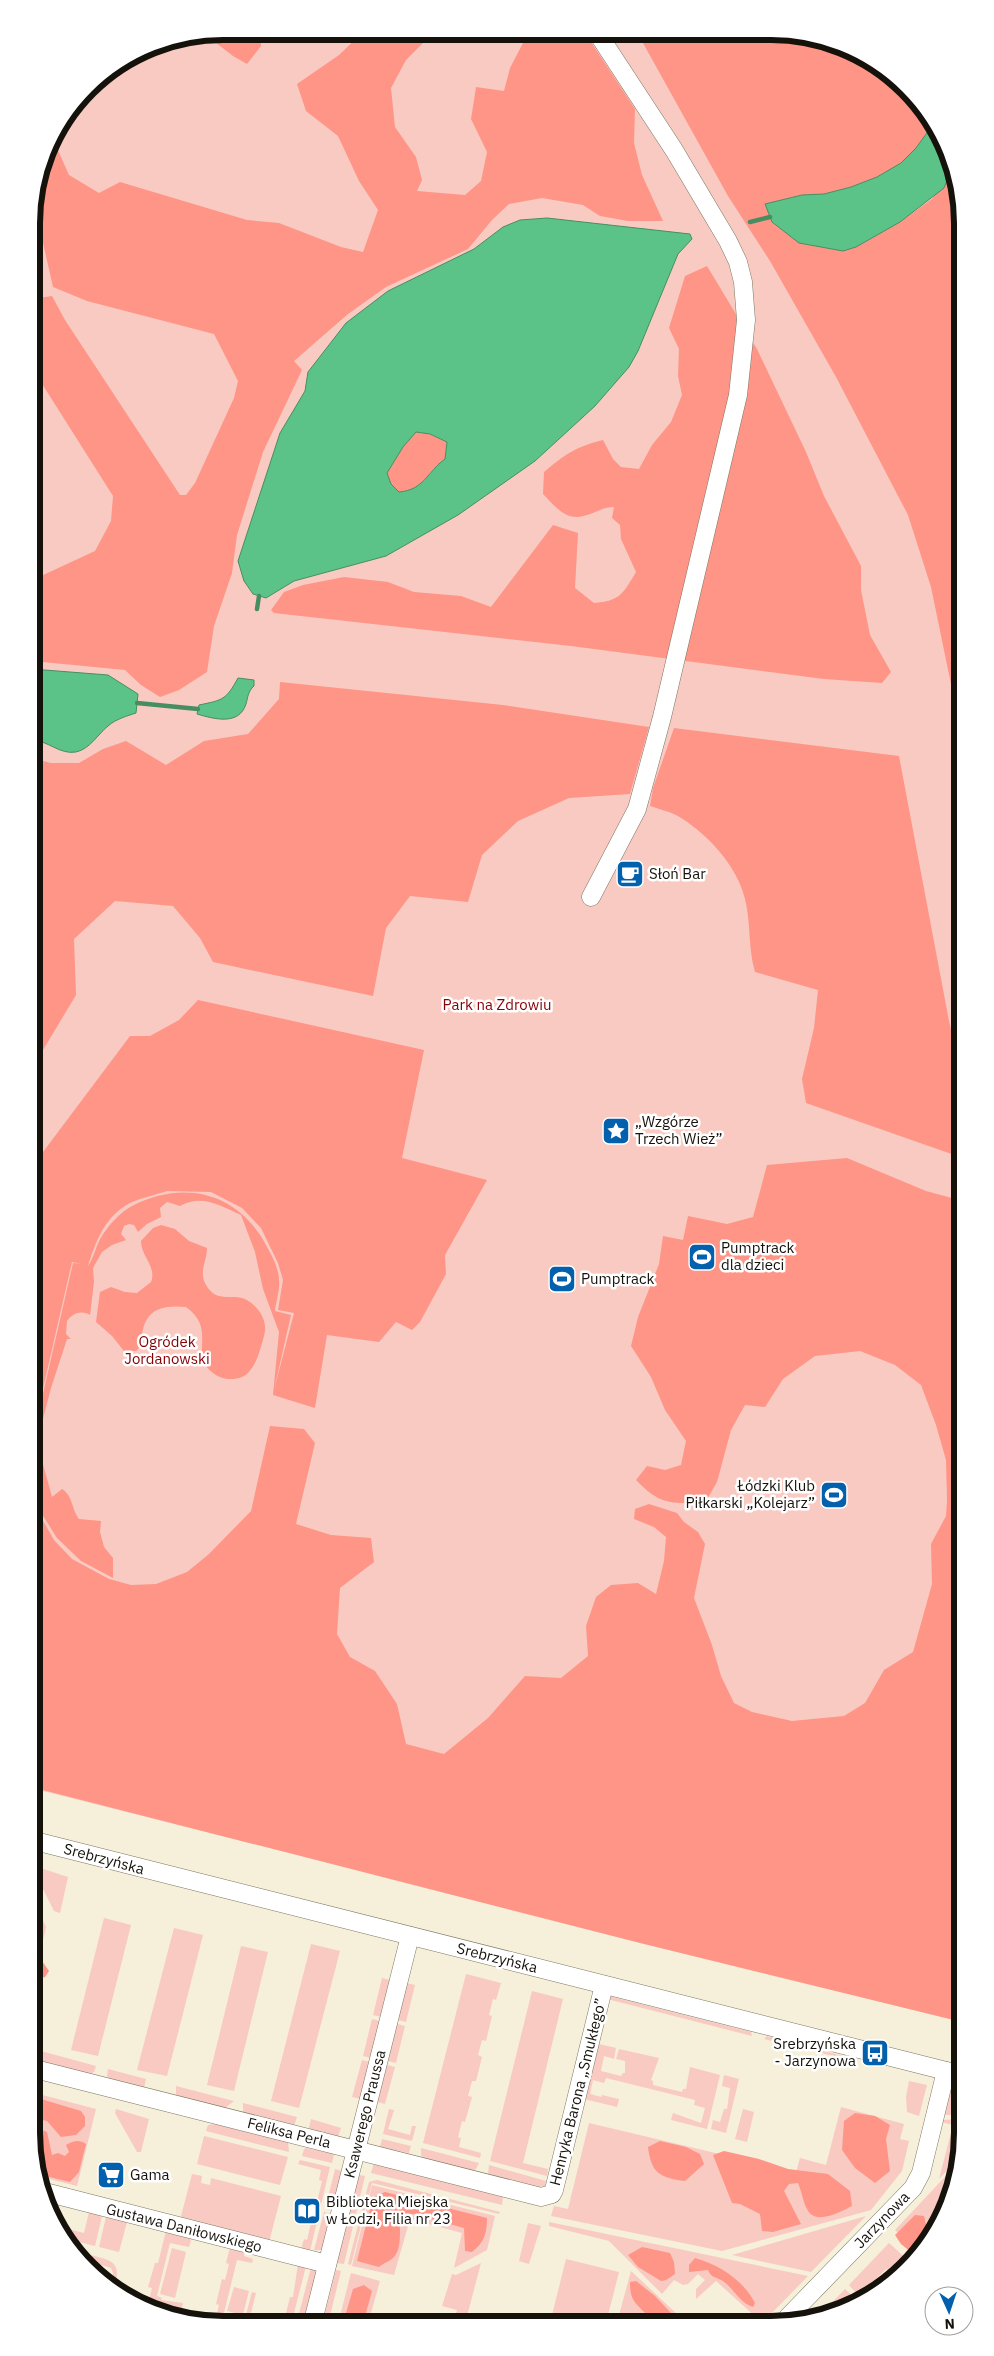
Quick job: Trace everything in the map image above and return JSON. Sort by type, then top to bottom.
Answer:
[{"type":"street","points":[[591,896],[637,809],[662,716],[738,395],[746,320],[743,282],[738,262],[728,241],[674,150],[602,40]]},
{"type":"street","name":"Srebrzyńska","points":[[40,1842],[954,2073]]},
{"type":"street","name":"Ksawerego Praussa","points":[[314,2316],[410,1936]]},
{"type":"street","name":"Henryka Barona „Smukłego”","points":[[547,2196],[554,2190],[604,1985]]},
{"type":"street","name":"Feliksa Perla","points":[[40,2070],[541,2197],[547,2196]]},
{"type":"street","name":"Jarzynowa","points":[[790,2315],[913,2188],[921,2173],[954,2073]]},
{"type":"street","name":"Gustawa Daniłowskiego","points":[[51,2193],[327,2264]]},
{"type":"green space","name":"Park na Zdrowiu","points":[[211,40],[783,40],[819,46],[863,64],[873,71],[892,85],[909,102],[930,131],[940,153],[948,175],[954,211],[954,2020],[40,1790],[40,211],[46,175],[64,131],[71,121],[85,102],[102,85],[131,64],[153,54],[175,46]]},
{"type":"green space","points":[[40,1868],[68,1877],[60,1913],[54,1911],[40,1883]]},
{"type":"green space","points":[[40,1914],[46,1927],[40,1954]]},
{"type":"green space","points":[[104,1918],[131,1925],[98,2056],[71,2050]]},
{"type":"green space","points":[[174,1928],[203,1935],[167,2076],[137,2070]]},
{"type":"green space","points":[[311,1944],[340,1951],[299,2108],[271,2101]]},
{"type":"green space","points":[[241,1946],[268,1952],[234,2091],[207,2085]]},
{"type":"green space","points":[[466,1974],[501,1983],[496,2000],[493,1999],[489,2015],[492,2016],[486,2041],[482,2040],[478,2055],[482,2057],[476,2081],[472,2081],[468,2096],[472,2097],[465,2122],[462,2121],[458,2137],[461,2138],[459,2147],[481,2153],[480,2158],[423,2143]]},
{"type":"green space","points":[[382,1978],[390,1980],[381,2017],[373,2015]]},
{"type":"green space","points":[[407,1983],[415,1985],[406,2022],[398,2020]]},
{"type":"green space","points":[[532,1991],[563,1999],[523,2163],[548,2169],[547,2176],[490,2161]]},
{"type":"green space","points":[[609,1996],[751,2032],[752,2036],[607,1999]]},
{"type":"green space","points":[[372,2019],[380,2021],[371,2058],[363,2056]]},
{"type":"green space","points":[[397,2024],[405,2026],[396,2063],[388,2061]]},
{"type":"green space","points":[[767,2036],[843,2056],[842,2058],[764,2039]]},
{"type":"green space","points":[[599,2044],[616,2048],[614,2059],[604,2056],[601,2071],[621,2076],[625,2073],[625,2061],[616,2059],[619,2049],[659,2058],[651,2080],[653,2085],[682,2092],[683,2089],[686,2089],[690,2067],[720,2075],[707,2129],[671,2120],[673,2113],[701,2123],[705,2108],[694,2105],[695,2100],[606,2078],[604,2083],[593,2080],[590,2094],[619,2099],[617,2107],[584,2099]]},
{"type":"green space","points":[[41,2051],[96,2066],[94,2072],[88,2075],[43,2063],[40,2059]]},
{"type":"green space","points":[[362,2060],[370,2062],[361,2099],[352,2097]]},
{"type":"green space","points":[[387,2065],[395,2067],[385,2104],[377,2102]]},
{"type":"green space","points":[[108,2069],[146,2079],[144,2088],[110,2080],[107,2076]]},
{"type":"green space","points":[[724,2075],[739,2079],[726,2133],[711,2129],[713,2120],[720,2122],[724,2109],[727,2109],[730,2088],[722,2086]]},
{"type":"green space","points":[[909,2081],[927,2085],[919,2116],[907,2112],[906,2097]]},
{"type":"green space","points":[[176,2086],[234,2101],[225,2108],[176,2095]]},
{"type":"green space","points":[[954,2091],[954,2115],[943,2115],[949,2092]]},
{"type":"green space","points":[[40,2094],[96,2109],[77,2186],[46,2178],[40,2145]]},
{"type":"green space","points":[[243,2103],[297,2117],[294,2126],[243,2113]]},
{"type":"green space","points":[[841,2107],[904,2124],[900,2139],[909,2141],[902,2171],[871,2210],[722,2251],[551,2216],[554,2206],[568,2209],[589,2123],[796,2172],[800,2158],[826,2165]]},
{"type":"green space","points":[[116,2109],[149,2119],[141,2152],[137,2152],[115,2113]]},
{"type":"green space","points":[[389,2109],[394,2110],[388,2129],[410,2135],[412,2126],[416,2126],[412,2141],[383,2134]]},
{"type":"green space","points":[[743,2109],[754,2112],[747,2142],[735,2139]]},
{"type":"green space","points":[[311,2119],[341,2128],[338,2137],[311,2130],[309,2128]]},
{"type":"green space","points":[[954,2119],[954,2145],[950,2167],[939,2179],[953,2125],[941,2122],[942,2120]]},
{"type":"green space","points":[[216,2124],[288,2142],[289,2152],[206,2131],[208,2125]]},
{"type":"green space","points":[[204,2136],[288,2157],[280,2185],[197,2164]]},
{"type":"green space","points":[[382,2139],[411,2146],[409,2153],[380,2147]]},
{"type":"green space","points":[[306,2148],[334,2154],[332,2163],[302,2156]]},
{"type":"green space","points":[[421,2148],[479,2163],[476,2169],[472,2171],[426,2159],[421,2156]]},
{"type":"green space","points":[[300,2160],[330,2167],[310,2251],[301,2249],[304,2239],[307,2240],[312,2219],[309,2218],[313,2201],[317,2202],[322,2181],[319,2180],[321,2170],[298,2164]]},
{"type":"green space","points":[[374,2163],[503,2197],[502,2205],[371,2173]]},
{"type":"green space","points":[[489,2165],[546,2181],[545,2186],[537,2187],[488,2174]]},
{"type":"green space","points":[[335,2169],[342,2171],[333,2211],[325,2209]]},
{"type":"green space","points":[[949,2172],[940,2203],[930,2225],[914,2247],[895,2230]]},
{"type":"green space","points":[[192,2174],[202,2176],[201,2183],[210,2185],[211,2178],[281,2196],[269,2242],[180,2220]]},
{"type":"green space","points":[[359,2175],[365,2176],[344,2264],[337,2263]]},
{"type":"green space","points":[[377,2180],[500,2212],[499,2214],[372,2183],[351,2265],[348,2264],[369,2182]]},
{"type":"green space","points":[[372,2185],[495,2216],[487,2250],[454,2268],[462,2233],[410,2219],[394,2275],[352,2266]]},
{"type":"green space","points":[[89,2212],[102,2216],[95,2246],[76,2241],[67,2229],[84,2233]]},
{"type":"green space","points":[[324,2212],[332,2214],[322,2250],[314,2250]]},
{"type":"green space","points":[[866,2216],[811,2272],[732,2255]]},
{"type":"green space","points":[[106,2217],[127,2222],[119,2252],[99,2247]]},
{"type":"green space","points":[[549,2222],[808,2276],[769,2316],[755,2316],[716,2281],[696,2299],[696,2289],[705,2280],[698,2274],[688,2284],[683,2285],[674,2280],[662,2294],[609,2241],[549,2226]]},
{"type":"green space","points":[[528,2223],[541,2226],[529,2264],[519,2261]]},
{"type":"green space","points":[[166,2231],[192,2237],[189,2247],[170,2243],[157,2296],[162,2298],[161,2300],[183,2303],[181,2311],[149,2300],[152,2288],[148,2287],[155,2263],[158,2263]]},
{"type":"green space","points":[[889,2243],[905,2258],[890,2272],[886,2269],[863,2292],[858,2294],[849,2285]]},
{"type":"green space","points":[[230,2247],[245,2250],[244,2256],[253,2259],[252,2263],[237,2260],[224,2313],[237,2316],[216,2316],[219,2305],[216,2304],[222,2279],[225,2280],[229,2264],[226,2263]]},
{"type":"green space","points":[[172,2248],[186,2252],[175,2298],[160,2294]]},
{"type":"green space","points":[[90,2255],[105,2259],[114,2264],[117,2273],[116,2281],[112,2278],[113,2273],[111,2268],[95,2263],[90,2258]]},
{"type":"green space","points":[[566,2259],[619,2272],[608,2316],[552,2316]]},
{"type":"green space","points":[[481,2263],[467,2316],[455,2316],[457,2310],[442,2306],[452,2274],[456,2275]]},
{"type":"green space","points":[[298,2264],[306,2266],[293,2316],[285,2316],[290,2297],[293,2297]]},
{"type":"green space","points":[[311,2268],[315,2269],[316,2274],[305,2316],[298,2316]]},
{"type":"green space","points":[[336,2270],[341,2271],[330,2316],[324,2316]]},
{"type":"green space","points":[[631,2271],[679,2316],[619,2316]]},
{"type":"green space","points":[[351,2273],[380,2281],[370,2316],[340,2316]]},
{"type":"green space","points":[[234,2287],[249,2291],[243,2315],[227,2311]]},
{"type":"green space","points":[[845,2289],[853,2297],[841,2302],[828,2307]]},
{"type":"green space","points":[[252,2292],[256,2293],[250,2316],[246,2316]]},
{"type":"shaded area","points":[[212,40],[261,40],[261,46],[247,64]]},
{"type":"shaded area","points":[[355,40],[426,40],[406,60],[391,88],[395,127],[416,157],[422,180],[417,191],[465,195],[481,181],[487,152],[471,119],[476,87],[504,91],[510,68],[524,40],[590,40],[635,109],[634,143],[642,175],[663,221],[628,221],[600,216],[583,205],[542,198],[509,204],[492,220],[468,249],[386,287],[348,314],[294,361],[302,370],[263,452],[237,535],[232,573],[214,626],[207,672],[179,690],[160,697],[141,685],[125,670],[40,662],[40,576],[95,551],[111,521],[113,496],[40,381],[40,298],[52,296],[65,320],[180,495],[186,495],[195,483],[234,398],[238,381],[214,334],[87,301],[53,287],[40,229],[40,211],[46,175],[57,147],[69,175],[99,193],[120,182],[247,220],[279,223],[341,247],[363,252],[378,210],[359,181],[338,136],[306,111],[297,84],[339,55]]},
{"type":"shaded area","points":[[641,40],[783,40],[819,46],[863,64],[892,85],[909,102],[929,130],[916,148],[901,163],[877,177],[851,187],[824,194],[801,195],[766,204],[772,222],[799,243],[843,251],[856,247],[900,222],[932,199],[949,178],[954,211],[954,689],[952,689],[931,587],[908,515],[836,377],[770,261],[728,196]]},
{"type":"shaded area","points":[[929,130],[948,175],[944,188],[900,222],[856,247],[843,251],[799,243],[772,222],[765,204],[802,195],[824,194],[851,187],[877,177],[901,163],[916,148]]},
{"type":"shaded area","points":[[547,218],[690,234],[692,239],[678,254],[638,351],[629,367],[595,406],[535,461],[458,515],[386,556],[294,581],[266,598],[253,594],[244,581],[238,561],[280,433],[305,391],[308,372],[346,323],[388,291],[474,249],[503,227],[520,220]],"holes":[[[416,432],[430,434],[447,442],[445,459],[420,484],[407,491],[399,492],[391,484],[387,473],[403,447]]]},
{"type":"shaded area","points":[[707,266],[757,349],[806,452],[824,496],[861,566],[861,590],[870,635],[891,672],[882,683],[824,679],[571,646],[274,613],[271,610],[284,592],[303,585],[344,577],[388,582],[414,592],[461,596],[491,607],[553,525],[578,533],[575,588],[594,603],[610,600],[620,595],[636,572],[621,539],[620,525],[612,518],[614,507],[577,517],[565,514],[543,494],[544,472],[571,452],[603,440],[613,459],[621,467],[639,469],[652,445],[671,422],[682,395],[678,376],[679,349],[669,328],[685,276]]},
{"type":"shaded area","points":[[416,432],[430,434],[447,442],[445,459],[420,484],[407,491],[399,492],[391,484],[387,473],[403,447]]},
{"type":"shaded area","points":[[40,670],[108,675],[138,694],[136,713],[111,724],[86,748],[70,752],[59,750],[40,741]]},
{"type":"shaded area","points":[[238,678],[254,680],[254,686],[249,692],[243,711],[238,716],[218,719],[197,714],[199,705],[214,702],[227,695]]},
{"type":"shaded area","points":[[280,682],[503,705],[649,727],[630,794],[569,798],[518,821],[482,855],[468,902],[410,896],[386,928],[373,996],[213,962],[200,938],[173,906],[115,901],[74,939],[76,995],[40,1055],[40,757],[43,761],[51,763],[79,763],[103,749],[126,741],[166,765],[204,741],[248,734],[279,699]]},
{"type":"shaded area","points":[[674,728],[899,756],[954,1044],[954,1155],[806,1103],[802,1079],[814,1028],[818,990],[755,972],[751,954],[745,899],[735,874],[728,862],[709,840],[687,822],[673,814],[650,806],[653,788]]},
{"type":"shaded area","points":[[198,1000],[424,1050],[402,1158],[487,1180],[445,1255],[446,1274],[420,1322],[412,1330],[396,1322],[379,1342],[327,1335],[315,1408],[273,1395],[279,1332],[263,1289],[255,1252],[241,1215],[210,1202],[196,1201],[180,1206],[167,1202],[160,1208],[161,1217],[147,1224],[138,1232],[134,1225],[124,1226],[121,1234],[126,1240],[112,1245],[102,1252],[93,1268],[94,1282],[90,1315],[77,1313],[67,1321],[66,1334],[71,1339],[67,1339],[40,1430],[40,1407],[73,1263],[82,1264],[72,1262],[40,1402],[40,1156],[130,1036],[150,1036],[179,1020]],"holes":[[[167,1191],[211,1192],[242,1208],[261,1228],[278,1263],[283,1280],[278,1310],[294,1313],[274,1390],[291,1315],[275,1311],[279,1288],[279,1276],[275,1262],[254,1227],[241,1213],[225,1203],[208,1196],[190,1193],[171,1193],[152,1198],[132,1206],[118,1216],[100,1239],[88,1266],[98,1239],[108,1222],[122,1208],[143,1198]]]},
{"type":"shaded area","points":[[847,1158],[926,1191],[954,1199],[954,2020],[640,1943],[40,1789],[40,1516],[54,1540],[72,1559],[109,1579],[131,1585],[156,1584],[187,1572],[209,1554],[251,1511],[270,1426],[304,1429],[315,1443],[296,1524],[331,1535],[371,1538],[374,1562],[340,1588],[337,1634],[350,1657],[375,1671],[397,1704],[406,1744],[444,1754],[488,1718],[525,1676],[561,1678],[588,1656],[586,1626],[596,1597],[611,1585],[638,1583],[656,1594],[664,1561],[666,1537],[654,1527],[634,1519],[635,1509],[649,1504],[677,1513],[684,1522],[698,1532],[705,1544],[694,1598],[712,1645],[721,1676],[734,1703],[752,1712],[792,1721],[844,1716],[865,1703],[884,1670],[913,1652],[932,1584],[931,1544],[946,1516],[946,1460],[936,1425],[921,1385],[895,1365],[860,1351],[815,1356],[783,1379],[765,1407],[745,1405],[731,1430],[717,1482],[705,1503],[675,1503],[660,1499],[636,1480],[647,1466],[665,1470],[681,1465],[686,1441],[665,1410],[651,1377],[631,1346],[638,1317],[659,1264],[663,1236],[683,1240],[688,1216],[727,1224],[753,1217],[767,1165]]},
{"type":"shaded area","points":[[161,1225],[175,1229],[189,1241],[207,1248],[203,1278],[208,1288],[214,1294],[247,1300],[261,1313],[265,1331],[258,1356],[253,1367],[242,1377],[234,1379],[223,1378],[213,1373],[206,1366],[203,1358],[200,1324],[186,1307],[166,1307],[152,1313],[144,1326],[141,1346],[136,1351],[124,1351],[112,1336],[96,1322],[100,1292],[111,1287],[125,1292],[137,1293],[151,1282],[152,1271],[143,1252],[141,1241],[153,1228]]},
{"type":"shaded area","points":[[40,1453],[52,1497],[62,1489],[68,1495],[79,1519],[101,1521],[100,1532],[104,1547],[113,1558],[113,1578],[81,1561],[57,1538],[40,1511]]},
{"type":"shaded area","points":[[42,1961],[49,1971],[40,1981],[40,1962]]},
{"type":"shaded area","points":[[40,2099],[81,2111],[85,2117],[85,2126],[76,2135],[61,2137],[47,2121],[40,2120]]},
{"type":"shaded area","points":[[855,2113],[875,2116],[890,2125],[886,2139],[890,2171],[875,2183],[855,2168],[842,2150],[844,2121]]},
{"type":"shaded area","points":[[40,2130],[47,2132],[52,2155],[58,2153],[65,2156],[69,2152],[66,2145],[74,2142],[81,2141],[86,2144],[79,2172],[70,2182],[45,2176],[40,2145]]},
{"type":"shaded area","points":[[660,2141],[686,2147],[700,2154],[704,2164],[685,2181],[663,2176],[654,2168],[649,2156],[648,2147]]},
{"type":"shaded area","points":[[724,2151],[759,2159],[788,2169],[828,2174],[850,2191],[852,2206],[828,2216],[816,2217],[807,2209],[798,2183],[789,2184],[784,2191],[801,2224],[773,2232],[762,2231],[760,2214],[740,2204],[732,2203],[713,2155]]},
{"type":"shaded area","points":[[385,2192],[487,2218],[484,2237],[472,2252],[465,2251],[464,2228],[413,2214],[400,2214],[400,2237],[398,2249],[393,2258],[379,2267],[357,2261],[373,2197]]},
{"type":"shaded area","points":[[915,2215],[924,2216],[927,2229],[911,2252],[901,2244],[895,2235]]},
{"type":"shaded area","points":[[642,2247],[670,2253],[674,2262],[675,2274],[661,2281],[638,2267],[628,2255]]},
{"type":"shaded area","points":[[695,2258],[730,2274],[750,2295],[755,2303],[753,2307],[744,2302],[727,2284],[712,2276],[708,2270],[689,2272],[689,2265]]},
{"type":"shaded area","points":[[636,2281],[655,2296],[671,2313],[670,2316],[646,2316],[634,2301],[630,2282]]},
{"type":"shaded area","points":[[364,2285],[372,2291],[365,2316],[345,2316],[353,2289]]},
{"type":"waterway","points":[[750,222],[770,217]]},
{"type":"waterway","points":[[257,609],[259,596]]},
{"type":"waterway","points":[[137,703],[198,709]]},
{"type":"place","name":"Słoń Bar","points":[[630,874]]},
{"type":"place","name":"„Wzgórze Trzech Wież”","points":[[616,1131]]},
{"type":"place","name":"Pumptrack dla dzieci","points":[[702,1257]]},
{"type":"place","name":"Pumptrack","points":[[562,1279]]},
{"type":"place","name":"Łódzki Klub Piłkarski „Kolejarz”","points":[[834,1495]]},
{"type":"place","name":"Srebrzyńska - Jarzynowa","points":[[875,2053]]},
{"type":"place","name":"Gama","points":[[111,2175]]},
{"type":"place","name":"Biblioteka Miejska w Łodzi, Filia nr 23","points":[[307,2211]]},
{"type":"park label","name":"Ogródek Jordanowski","points":[[167,1350]]}]
